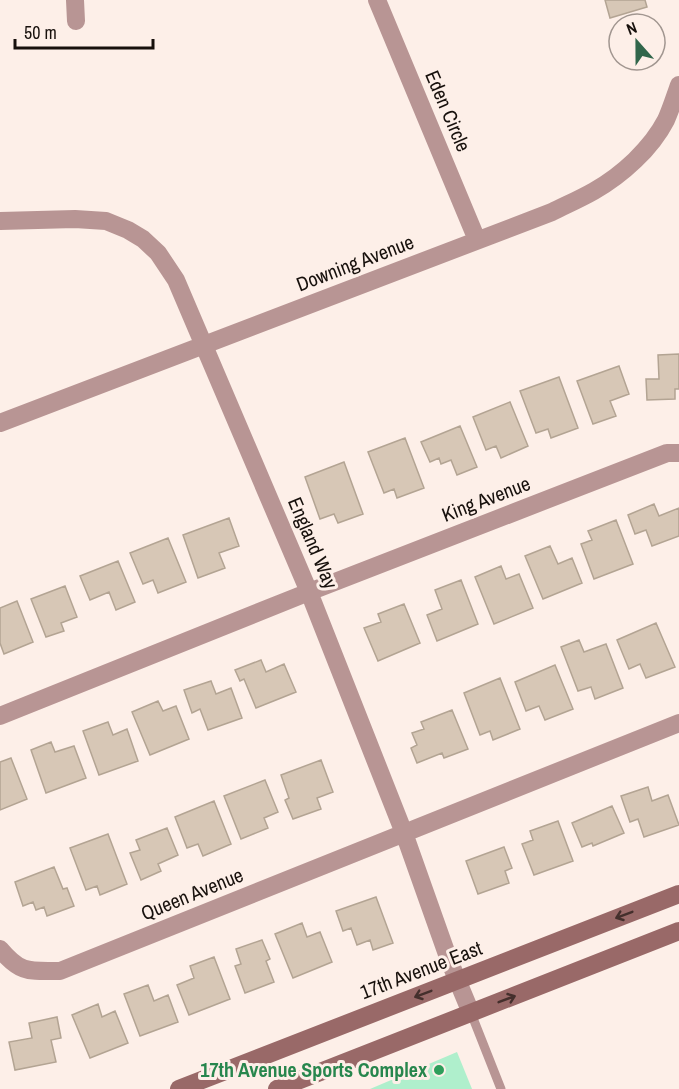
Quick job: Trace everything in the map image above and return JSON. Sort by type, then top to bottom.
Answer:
[{"type":"street","points":[[75,0],[76,21]]},
{"type":"street","name":"Eden Circle","points":[[376,0],[477,240]]},
{"type":"street","name":"Downing Avenue","points":[[0,423],[552,212],[595,191],[635,160],[654,139],[666,119],[679,85]]},
{"type":"street","name":"England Way","points":[[0,221],[75,219],[106,221],[129,230],[143,239],[158,253],[176,280],[309,592],[404,833],[471,1013]]},
{"type":"street","name":"King Avenue","points":[[309,592],[667,453],[679,453]]},
{"type":"street","points":[[0,716],[309,592]]},
{"type":"street","points":[[404,833],[679,723]]},
{"type":"street","name":"Queen Avenue","points":[[0,949],[9,960],[28,971],[60,971],[404,833]]},
{"type":"street","name":"17th Avenue East","points":[[179,1089],[679,894]]},
{"type":"street","points":[[277,1089],[679,931]]},
{"type":"lane","points":[[471,1013],[501,1089]]},
{"type":"green space","name":"17th Avenue Sports Complex","points":[[457,1052],[472,1089],[370,1089]]},
{"type":"building","points":[[605,0],[645,0],[647,7],[630,12],[608,12]]},
{"type":"building","points":[[679,354],[679,389],[675,389],[675,399],[647,400],[646,379],[659,379],[658,355]]},
{"type":"building","points":[[619,366],[629,394],[610,401],[616,416],[593,424],[577,381]]},
{"type":"building","points":[[559,377],[578,428],[551,438],[548,429],[536,433],[520,391]]},
{"type":"building","points":[[510,402],[528,446],[501,458],[496,446],[486,450],[473,417]]},
{"type":"building","points":[[460,426],[477,467],[457,475],[451,460],[441,464],[439,458],[430,462],[421,442]]},
{"type":"building","points":[[405,438],[424,488],[397,498],[394,489],[384,493],[368,452]]},
{"type":"building","points":[[344,462],[363,514],[338,523],[334,514],[320,519],[305,477]]},
{"type":"building","points":[[654,504],[659,516],[679,508],[679,536],[652,546],[646,530],[635,534],[628,515]]},
{"type":"building","points":[[229,518],[239,546],[219,553],[225,568],[198,578],[183,535]]},
{"type":"building","points":[[616,520],[633,564],[594,579],[581,544],[592,540],[588,531]]},
{"type":"building","points":[[168,538],[186,582],[158,593],[153,580],[143,584],[130,553]]},
{"type":"building","points":[[550,546],[558,564],[572,558],[582,583],[543,599],[525,556]]},
{"type":"building","points":[[118,561],[135,602],[116,610],[109,592],[90,600],[80,576]]},
{"type":"building","points":[[501,566],[506,579],[519,574],[533,608],[494,624],[475,577]]},
{"type":"building","points":[[461,580],[478,624],[437,641],[427,615],[442,609],[435,590]]},
{"type":"building","points":[[65,586],[77,617],[61,623],[64,631],[46,637],[31,599]]},
{"type":"building","points":[[17,601],[33,642],[4,654],[0,643],[0,608]]},
{"type":"building","points":[[404,604],[420,643],[378,661],[364,628],[381,622],[378,614]]},
{"type":"building","points":[[656,623],[675,667],[646,678],[640,664],[629,669],[617,640]]},
{"type":"building","points":[[579,640],[584,652],[606,644],[623,688],[595,699],[591,687],[578,691],[561,647]]},
{"type":"building","points":[[261,660],[266,672],[284,664],[296,692],[256,708],[244,679],[240,681],[235,670]]},
{"type":"building","points":[[555,665],[573,709],[545,720],[539,706],[526,711],[515,682]]},
{"type":"building","points":[[500,678],[520,729],[493,740],[490,731],[480,735],[464,693]]},
{"type":"building","points":[[211,681],[216,694],[231,688],[242,718],[208,730],[200,709],[192,713],[184,690]]},
{"type":"building","points":[[158,701],[163,711],[176,706],[189,739],[150,755],[132,712]]},
{"type":"building","points":[[452,710],[468,749],[444,758],[442,753],[417,763],[411,748],[417,745],[412,733],[424,729],[421,722]]},
{"type":"building","points":[[108,722],[113,735],[127,729],[138,761],[99,775],[83,731]]},
{"type":"building","points":[[51,742],[55,752],[74,746],[86,778],[46,793],[31,750]]},
{"type":"building","points":[[11,758],[27,799],[0,810],[0,762]]},
{"type":"building","points":[[321,760],[333,792],[317,798],[321,809],[293,819],[285,800],[289,798],[281,775]]},
{"type":"building","points":[[265,780],[278,812],[264,818],[268,828],[241,839],[224,796]]},
{"type":"building","points":[[648,787],[652,801],[668,795],[679,825],[644,837],[638,819],[630,822],[621,796]]},
{"type":"building","points":[[214,801],[231,844],[203,856],[198,844],[187,848],[175,817]]},
{"type":"building","points":[[612,806],[624,833],[593,846],[592,843],[582,847],[572,823]]},
{"type":"building","points":[[558,821],[573,861],[534,875],[522,844],[533,840],[530,831]]},
{"type":"building","points":[[167,828],[178,855],[158,864],[161,871],[141,880],[130,853],[140,850],[136,840]]},
{"type":"building","points":[[108,834],[127,884],[100,895],[97,886],[86,890],[70,848]]},
{"type":"building","points":[[504,847],[512,868],[505,871],[509,883],[478,894],[466,861]]},
{"type":"building","points":[[54,867],[63,889],[67,888],[74,906],[47,916],[44,907],[36,910],[33,902],[23,906],[15,882]]},
{"type":"building","points":[[376,897],[393,943],[373,950],[370,940],[357,945],[351,928],[343,931],[336,911]]},
{"type":"building","points":[[302,923],[307,937],[320,932],[332,962],[293,978],[275,934]]},
{"type":"building","points":[[262,940],[270,959],[266,961],[274,982],[245,993],[235,966],[241,964],[236,949]]},
{"type":"building","points":[[214,957],[230,999],[189,1015],[177,985],[194,978],[190,966]]},
{"type":"building","points":[[148,985],[154,1001],[168,995],[178,1022],[140,1036],[124,994]]},
{"type":"building","points":[[98,1004],[102,1017],[115,1011],[128,1043],[90,1058],[72,1015]]},
{"type":"building","points":[[57,1017],[61,1038],[51,1040],[56,1062],[15,1070],[9,1042],[32,1038],[29,1023]]},
{"type":"place","name":"17th Avenue Sports Complex","points":[[439,1070]]}]
